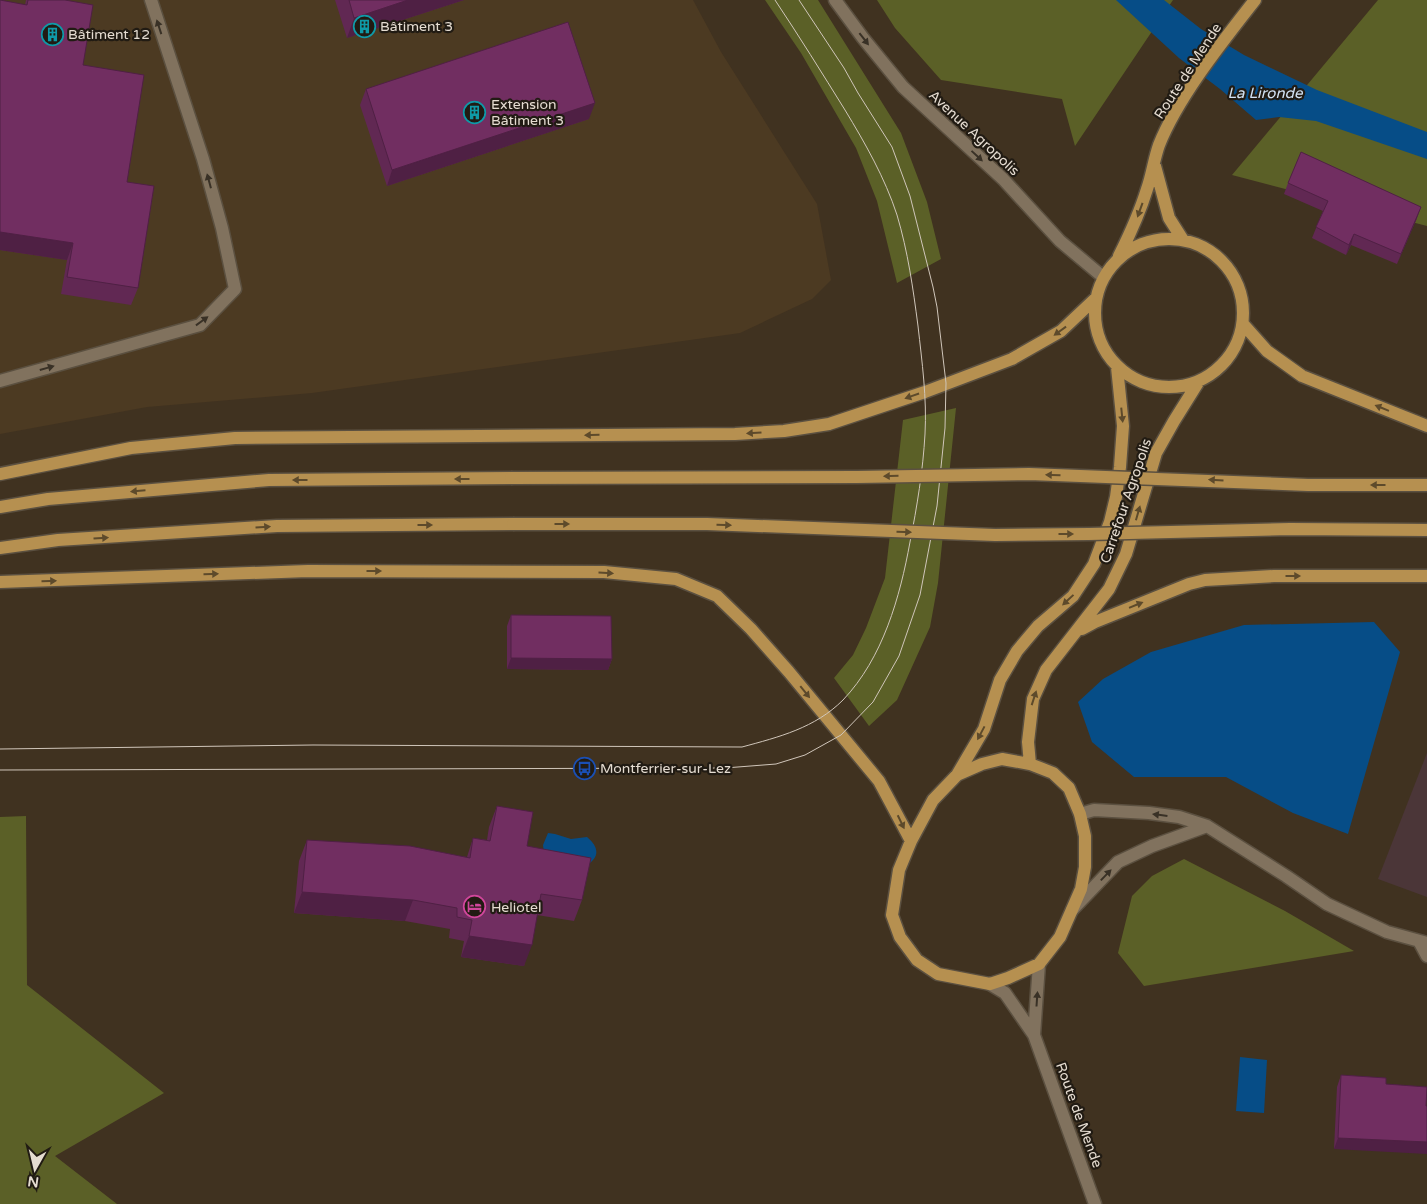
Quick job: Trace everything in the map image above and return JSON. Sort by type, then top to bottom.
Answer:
[{"type":"main road","name":"Route de Mende","points":[[1118,259],[1134,226],[1147,191],[1159,146],[1172,118],[1193,85],[1255,0]]},
{"type":"main road","points":[[1155,163],[1169,218],[1183,240]]},
{"type":"main road","name":"Carrefour Agropolis","points":[[1160,239],[1183,240],[1204,248],[1223,262],[1236,280],[1243,301],[1243,324],[1235,348],[1220,367],[1199,381],[1182,386],[1164,388],[1147,385],[1117,367],[1107,355],[1098,335],[1094,313],[1096,298],[1103,277],[1118,259],[1137,244],[1160,239]]},
{"type":"main road","points":[[0,474],[131,448],[235,438],[735,434],[784,431],[829,424],[925,392],[1012,359],[1061,331],[1096,298]]},
{"type":"main road","points":[[1243,324],[1267,352],[1302,376],[1427,426]]},
{"type":"main road","name":"Carrefour Agropolis","points":[[957,775],[982,764],[1002,759],[1030,764],[1053,773],[1069,788],[1080,814],[1085,836],[1085,867],[1081,889],[1060,937],[1040,964],[990,984],[938,974],[917,960],[900,937],[892,915],[899,870],[910,841],[933,800],[957,775],[984,729],[1000,680],[1017,652],[1038,626],[1073,596],[1094,564],[1110,522],[1120,467],[1123,426],[1117,367]]},
{"type":"main road","name":"Carrefour Agropolis","points":[[1030,764],[1028,742],[1033,699],[1046,670],[1109,590],[1126,554],[1156,454],[1199,381]]},
{"type":"main road","points":[[0,507],[48,499],[269,480],[857,477],[1029,474],[1308,485],[1427,485]]},
{"type":"main road","points":[[0,548],[58,540],[276,526],[707,524],[995,535],[1290,528],[1427,530]]},
{"type":"main road","points":[[0,582],[308,571],[604,572],[676,578],[717,596],[789,672],[879,781],[910,841]]},
{"type":"main road","points":[[1075,632],[1180,587],[1205,580],[1274,576],[1427,576]]},
{"type":"street","points":[[0,381],[200,325],[235,289],[222,228],[203,159],[151,0]]},
{"type":"street","name":"Avenue Agropolis","points":[[836,0],[863,38],[903,86],[1003,179],[1060,240],[1103,277]]},
{"type":"street","points":[[1080,814],[1094,810],[1149,813],[1179,817],[1207,826],[1327,904],[1387,932],[1423,942],[1427,956]]},
{"type":"street","points":[[1072,910],[1118,862],[1152,846],[1207,826]]},
{"type":"street","points":[[1034,1035],[1040,964]]},
{"type":"street","points":[[990,984],[1005,992],[1034,1035]]},
{"type":"street","name":"Route de Mende","points":[[1034,1035],[1095,1204]]},
{"type":"shaded area","points":[[0,0],[693,0],[721,52],[817,204],[831,280],[812,299],[740,333],[312,393],[147,407],[0,434]]},
{"type":"shaded area","points":[[1427,753],[1427,897],[1378,879]]},
{"type":"green space","points":[[765,0],[818,0],[901,133],[927,202],[941,259],[897,283],[877,201],[856,148],[801,53]]},
{"type":"green space","points":[[877,0],[1173,0],[1075,146],[1062,99],[941,80],[895,28]]},
{"type":"green space","points":[[1378,0],[1427,0],[1427,226],[1232,175]]},
{"type":"green space","points":[[956,408],[938,583],[930,627],[897,700],[869,726],[834,678],[853,655],[866,628],[885,578],[903,420]]},
{"type":"green space","points":[[26,816],[27,985],[164,1093],[55,1156],[117,1204],[0,1204],[0,817]]},
{"type":"green space","points":[[1184,859],[1285,911],[1354,951],[1144,986],[1118,953],[1132,896],[1152,876]]},
{"type":"water","name":"La Lironde","points":[[1116,0],[1164,0],[1201,29],[1244,55],[1317,90],[1427,132],[1427,159],[1316,121],[1279,117],[1256,120],[1220,89],[1179,58]]},
{"type":"water","points":[[1374,622],[1400,652],[1348,834],[1293,813],[1226,777],[1134,777],[1092,742],[1078,702],[1103,679],[1151,652],[1244,625]]},
{"type":"water","points":[[548,833],[571,839],[587,837],[596,848],[594,859],[587,865],[544,853],[543,845]]},
{"type":"water","points":[[1240,1057],[1267,1060],[1264,1113],[1236,1111]]},
{"type":"building","points":[[0,0],[27,5],[28,0],[65,0],[93,5],[83,65],[144,75],[127,182],[154,186],[138,288],[67,277],[73,243],[0,232]]},
{"type":"building","points":[[349,0],[408,0],[354,18]]},
{"type":"building","name":"Extension Bâtiment 3","points":[[568,22],[595,103],[392,170],[366,89]]},
{"type":"building","points":[[1301,152],[1421,207],[1401,254],[1354,234],[1349,245],[1316,227],[1328,201],[1288,183]]},
{"type":"building","points":[[511,615],[611,616],[612,659],[511,658]]},
{"type":"building","points":[[497,806],[533,812],[527,846],[591,858],[582,900],[541,894],[532,945],[469,936],[472,920],[457,917],[457,908],[413,900],[302,892],[307,840],[410,846],[470,858],[473,838],[490,841]]},
{"type":"building","points":[[1341,1075],[1386,1078],[1386,1084],[1427,1087],[1427,1142],[1338,1138]]},
{"type":"tram line","points":[[0,749],[313,745],[742,747],[783,735],[808,725],[821,718],[843,700],[857,683],[879,646],[888,626],[901,584],[915,515],[923,461],[925,394],[910,270],[901,229],[892,201],[881,174],[860,135],[775,0]]},
{"type":"tram line","points":[[0,770],[725,768],[776,764],[805,755],[841,735],[873,702],[899,656],[920,595],[937,506],[945,428],[946,383],[933,287],[910,196],[892,147],[844,68],[799,0]]},
{"type":"place","name":"Bâtiment 3","points":[[364,26]]},
{"type":"place","name":"Bâtiment 12","points":[[52,34]]},
{"type":"place","name":"Extension Bâtiment 3","points":[[475,112]]},
{"type":"place","name":"Montferrier-sur-Lez","points":[[584,768]]},
{"type":"place","name":"Heliotel","points":[[475,907]]}]
